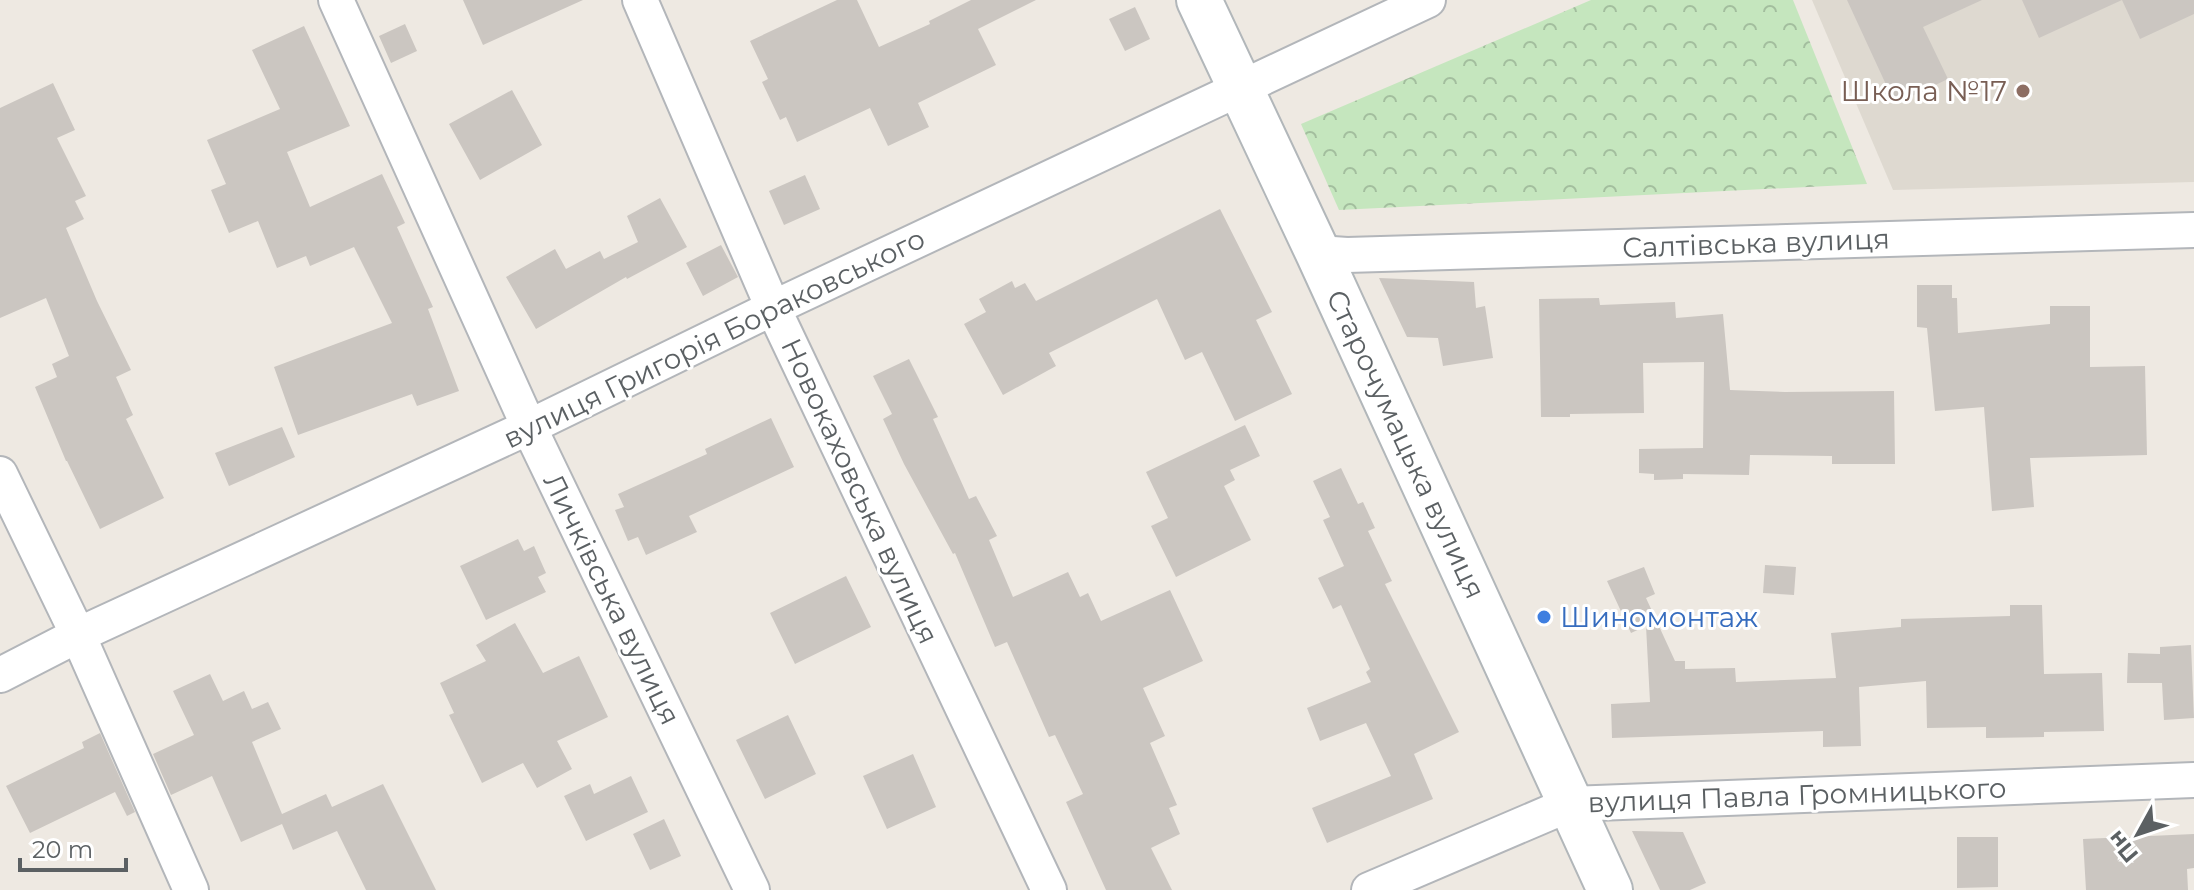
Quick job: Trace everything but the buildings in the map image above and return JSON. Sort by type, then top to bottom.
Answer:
[{"type":"street","name":"Личківська вулиця","points":[[336,0],[529,427],[752,890]]},
{"type":"street","name":"Новокаховська вулиця","points":[[640,0],[773,308],[1049,890]]},
{"type":"street","name":"Старочумацька вулиця","points":[[1199,0],[1610,890]]},
{"type":"street","name":"вулиця Григорія Бораковського","points":[[0,675],[78,635],[529,427],[773,308],[1428,0]]},
{"type":"street","name":"Салтівська вулиця","points":[[1318,253],[1347,255],[2194,230]]},
{"type":"street","points":[[0,474],[78,635],[191,890]]},
{"type":"street","name":"вулиця Павла Громницького","points":[[1369,890],[1570,804],[2194,780]]},
{"type":"shaded area","name":"Школа №17","points":[[1812,0],[2194,0],[2194,182],[1893,190]]},
{"type":"green space","points":[[1591,0],[1793,0],[1867,184],[1339,210],[1301,124]]},
{"type":"place","name":"Школа №17","points":[[2023,91]]},
{"type":"place","name":"Шиномонтаж","points":[[1544,617]]}]
